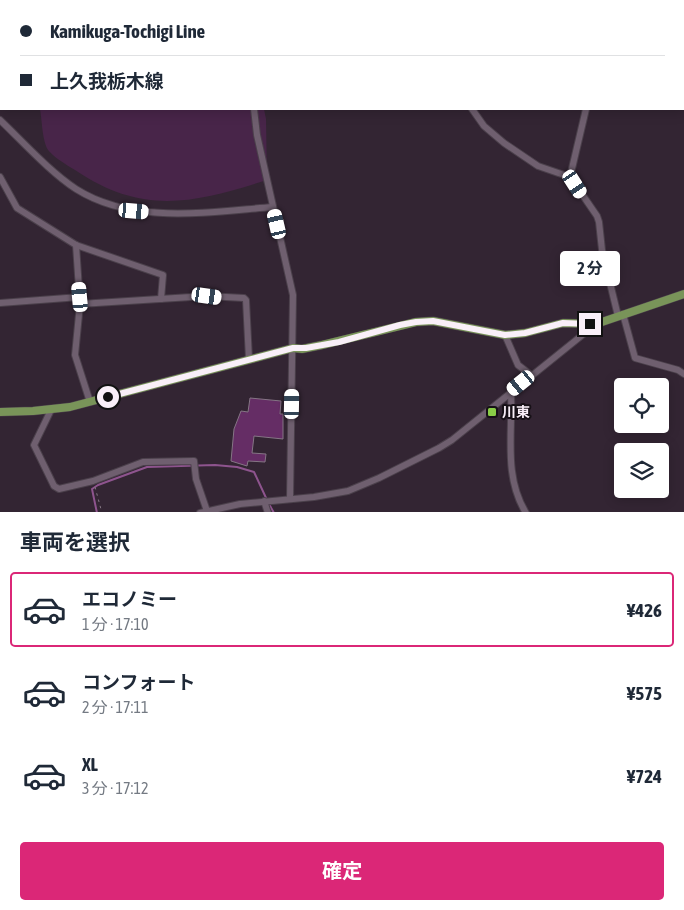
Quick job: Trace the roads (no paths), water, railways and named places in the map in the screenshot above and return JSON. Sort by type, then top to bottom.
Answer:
[{"type":"main road","points":[[0,412],[51,410],[90,402],[293,348],[306,348],[339,342],[416,322],[433,321],[505,335],[525,333],[563,323],[596,324],[684,294]]},
{"type":"street","points":[[254,110],[292,295],[293,348],[290,499]]},
{"type":"street","points":[[473,110],[484,126],[504,143],[538,166],[570,177],[593,209],[599,222],[602,250],[620,315],[635,358],[678,370],[684,374]]},
{"type":"street","points":[[570,177],[586,110]]},
{"type":"street","points":[[0,120],[63,179],[75,188],[104,203],[134,211],[164,213],[273,207]]},
{"type":"street","points":[[0,177],[17,208],[76,245],[163,275],[161,299]]},
{"type":"street","points":[[76,245],[80,301],[75,355],[90,402]]},
{"type":"street","points":[[0,303],[207,296],[244,298],[246,300],[249,359]]},
{"type":"street","points":[[200,512],[225,510],[264,501],[323,496],[348,491],[379,478],[452,440],[596,324]]},
{"type":"street","points":[[505,335],[518,365],[531,375]]},
{"type":"street","points":[[511,392],[510,452],[512,480],[526,512]]},
{"type":"street","points":[[51,410],[34,445],[54,486],[59,489],[93,481],[143,462],[194,461],[196,479],[207,511]]},
{"type":"street","points":[[264,501],[268,512]]},
{"type":"waterway","points":[[97,512],[92,489],[147,467],[215,465],[237,467],[254,472],[267,500]]},
{"type":"waterway","points":[[269,504],[273,512]]},
{"type":"place","name":"川東","points":[[492,412]]}]
